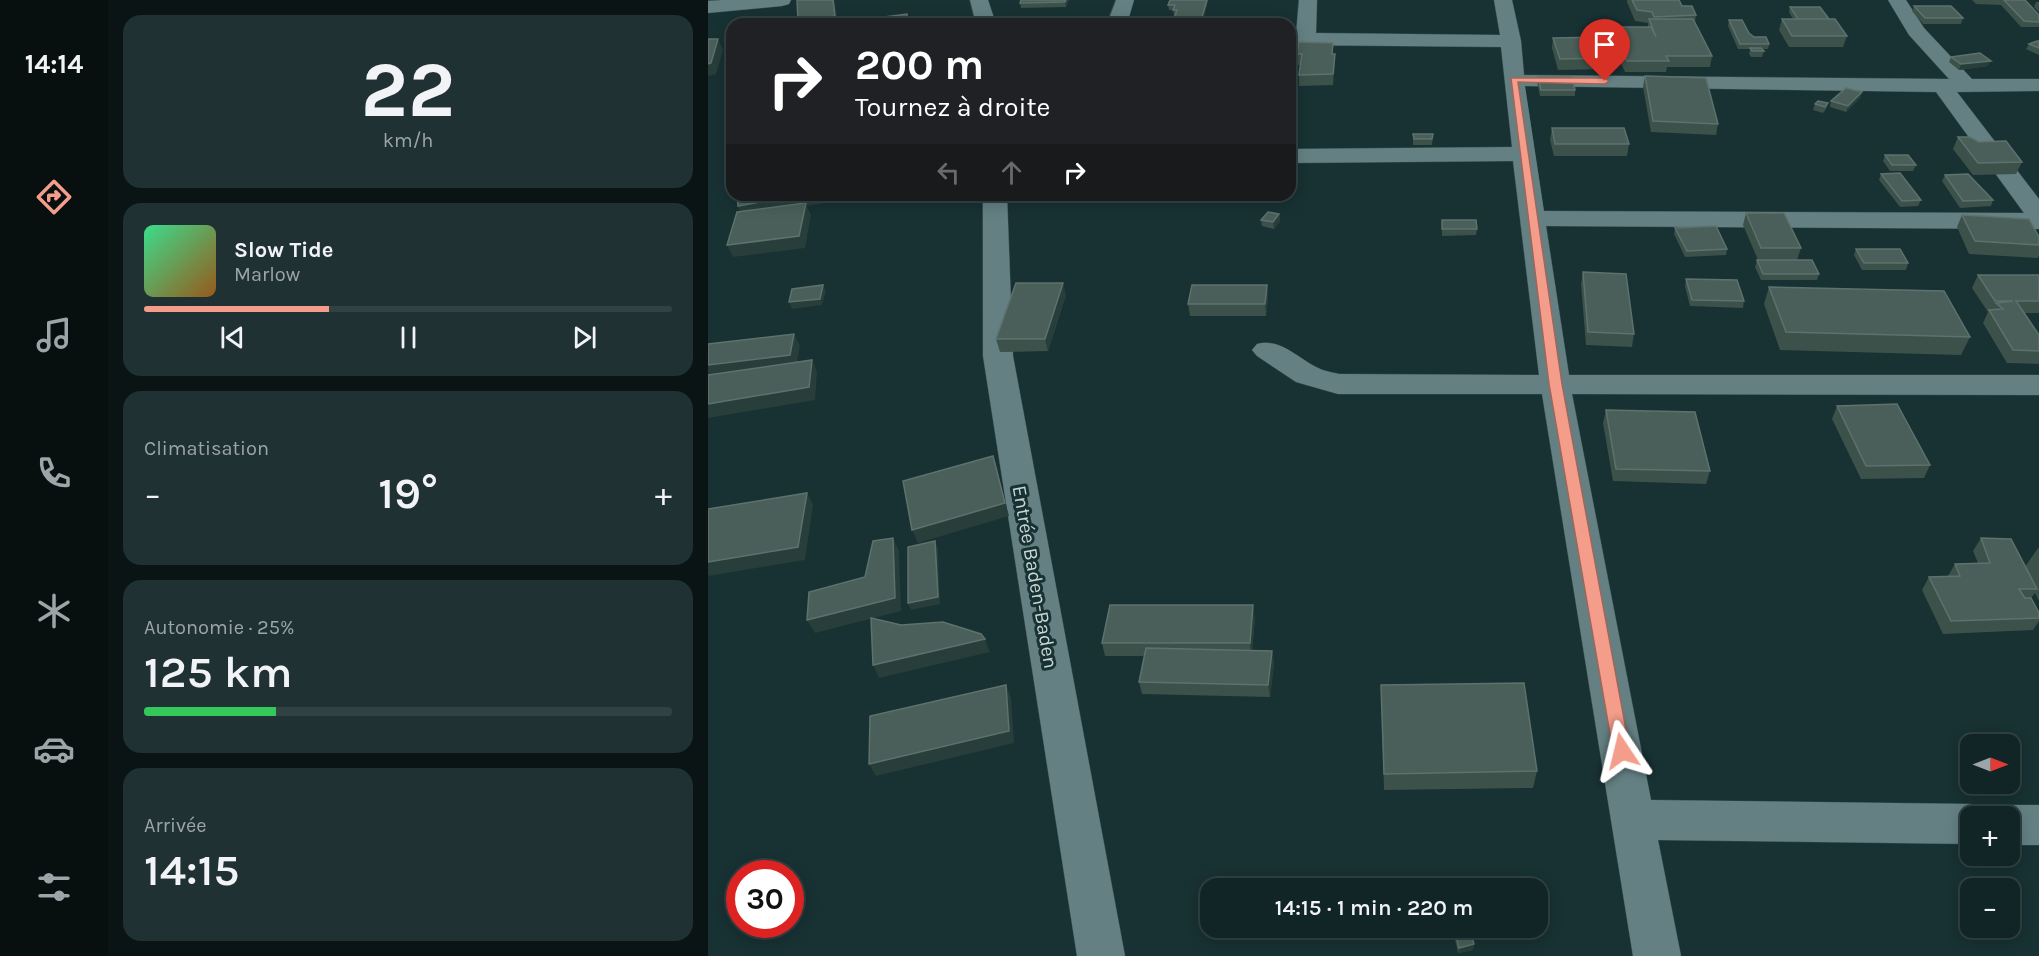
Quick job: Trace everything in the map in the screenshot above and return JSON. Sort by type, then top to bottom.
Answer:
[{"type":"street","points":[[708,7],[782,0]]},
{"type":"street","points":[[979,0],[984,18]]},
{"type":"street","points":[[1119,18],[1125,0]]},
{"type":"street","points":[[1308,0],[1298,39],[1511,41]]},
{"type":"street","points":[[1503,0],[1511,41],[1514,80],[1555,384],[1657,956]]},
{"type":"street","points":[[1897,0],[1916,31],[1966,85]]},
{"type":"street","points":[[1514,80],[1851,86],[2039,85]]},
{"type":"street","points":[[1942,86],[2039,216]]},
{"type":"street","points":[[1296,156],[1524,154]]},
{"type":"street","name":"Entrée Baden-Baden","points":[[995,201],[998,356],[1101,956]]},
{"type":"street","points":[[1532,218],[2039,221]]},
{"type":"street","points":[[1267,350],[1307,375],[1338,384],[2039,385]]},
{"type":"street","points":[[1634,820],[1960,824]]},
{"type":"street","points":[[2020,825],[2039,825]]},
{"type":"building","points":[[797,0],[833,0],[835,16],[798,18]]},
{"type":"building","points":[[1021,0],[1066,0],[1065,2],[1020,3]]},
{"type":"building","points":[[1170,0],[1207,0],[1202,18],[1174,18],[1177,10],[1173,10],[1175,5],[1168,5]]},
{"type":"building","points":[[1632,0],[1679,0],[1682,6],[1692,6],[1696,15],[1654,17],[1652,12],[1637,10]]},
{"type":"building","points":[[2004,0],[2025,0],[2039,15],[2039,22],[2024,21]]},
{"type":"building","points":[[1914,6],[1951,6],[1963,18],[1925,18]]},
{"type":"building","points":[[1790,7],[1820,7],[1829,19],[1798,19]]},
{"type":"building","points":[[907,14],[907,18],[876,18]]},
{"type":"building","points":[[1649,19],[1693,19],[1712,56],[1666,56],[1669,61],[1627,61],[1612,27],[1651,27],[1656,37]]},
{"type":"building","points":[[1782,19],[1835,19],[1847,36],[1792,36]]},
{"type":"building","points":[[1729,20],[1742,20],[1749,33],[1754,37],[1766,37],[1769,44],[1740,44]]},
{"type":"building","points":[[1603,37],[1611,58],[1560,59],[1553,38]]},
{"type":"building","points":[[708,39],[718,39],[711,63],[708,64]]},
{"type":"building","points":[[2039,41],[2039,48],[2029,44]]},
{"type":"building","points":[[1299,42],[1333,43],[1332,54],[1335,54],[1333,74],[1299,75],[1302,54],[1297,54]]},
{"type":"building","points":[[1750,48],[1761,48],[1764,51],[1752,51]]},
{"type":"building","points":[[1980,53],[1991,61],[1961,64],[1951,57]]},
{"type":"building","points":[[1645,76],[1706,78],[1718,124],[1653,121]]},
{"type":"building","points":[[1538,77],[1572,77],[1575,90],[1541,90]]},
{"type":"building","points":[[1846,88],[1862,92],[1848,106],[1831,101]]},
{"type":"building","points":[[1818,101],[1828,103],[1825,107],[1815,104]]},
{"type":"building","points":[[1552,128],[1624,128],[1629,144],[1555,144]]},
{"type":"building","points":[[1413,134],[1433,134],[1432,139],[1414,139]]},
{"type":"building","points":[[1958,137],[1970,137],[1979,142],[2006,141],[2022,162],[1978,163]]},
{"type":"building","points":[[1885,155],[1908,155],[1916,165],[1892,165]]},
{"type":"building","points":[[1900,173],[1921,200],[1902,201],[1881,174]]},
{"type":"building","points":[[1968,174],[1993,200],[1963,201],[1945,175]]},
{"type":"building","points":[[738,201],[765,201],[738,206]]},
{"type":"building","points":[[806,203],[799,236],[727,245],[737,212]]},
{"type":"building","points":[[1268,212],[1279,214],[1273,222],[1261,220]]},
{"type":"building","points":[[1746,213],[1784,213],[1801,248],[1761,248]]},
{"type":"building","points":[[1962,215],[2029,219],[2039,237],[2039,245],[1975,241]]},
{"type":"building","points":[[1442,220],[1476,220],[1477,229],[1442,229]]},
{"type":"building","points":[[1716,226],[1727,249],[1687,251],[1675,228]]},
{"type":"building","points":[[1856,249],[1900,249],[1908,263],[1864,263]]},
{"type":"building","points":[[1757,260],[1812,260],[1819,274],[1763,274]]},
{"type":"building","points":[[1583,272],[1626,274],[1634,334],[1588,332]]},
{"type":"building","points":[[1978,275],[2039,275],[2039,301],[2016,301],[2039,335],[2039,351],[2013,350],[1989,310],[2003,309],[1996,303],[2013,301],[1995,301]]},
{"type":"building","points":[[1686,279],[1737,280],[1744,301],[1692,300]]},
{"type":"building","points":[[1016,283],[1063,283],[1045,339],[996,339]]},
{"type":"building","points":[[823,285],[820,299],[789,302],[792,289]]},
{"type":"building","points":[[1192,285],[1267,285],[1265,304],[1188,304]]},
{"type":"building","points":[[1769,287],[1944,291],[1970,337],[1786,332]]},
{"type":"building","points":[[794,334],[790,355],[708,365],[708,344]]},
{"type":"building","points":[[812,360],[809,387],[708,404],[708,375]]},
{"type":"building","points":[[1897,404],[1930,465],[1866,466],[1837,406]]},
{"type":"building","points":[[1606,410],[1695,412],[1710,471],[1616,469]]},
{"type":"building","points":[[993,456],[1005,503],[912,530],[903,481]]},
{"type":"building","points":[[807,493],[798,547],[708,562],[708,509]]},
{"type":"building","points":[[893,538],[895,598],[807,620],[809,592],[865,577],[873,541]]},
{"type":"building","points":[[1981,538],[2011,539],[2037,589],[2019,589],[2025,598],[2031,598],[2039,613],[2039,618],[1951,621],[1929,577],[1960,576],[1955,564],[1990,563]]},
{"type":"building","points":[[935,541],[938,597],[908,603],[908,547]]},
{"type":"building","points":[[1110,605],[1253,605],[1250,643],[1102,643]]},
{"type":"building","points":[[871,618],[901,625],[943,622],[981,634],[985,639],[873,665]]},
{"type":"building","points":[[1146,648],[1272,651],[1268,685],[1139,682]]},
{"type":"building","points":[[1524,683],[1537,771],[1384,774],[1381,685]]},
{"type":"building","points":[[1006,685],[1009,731],[869,764],[870,716]]},
{"type":"building","points":[[1457,938],[1472,938],[1474,944],[1459,948]]},
{"type":"route","points":[[1605,81],[1514,80],[1555,384],[1622,751]]}]
